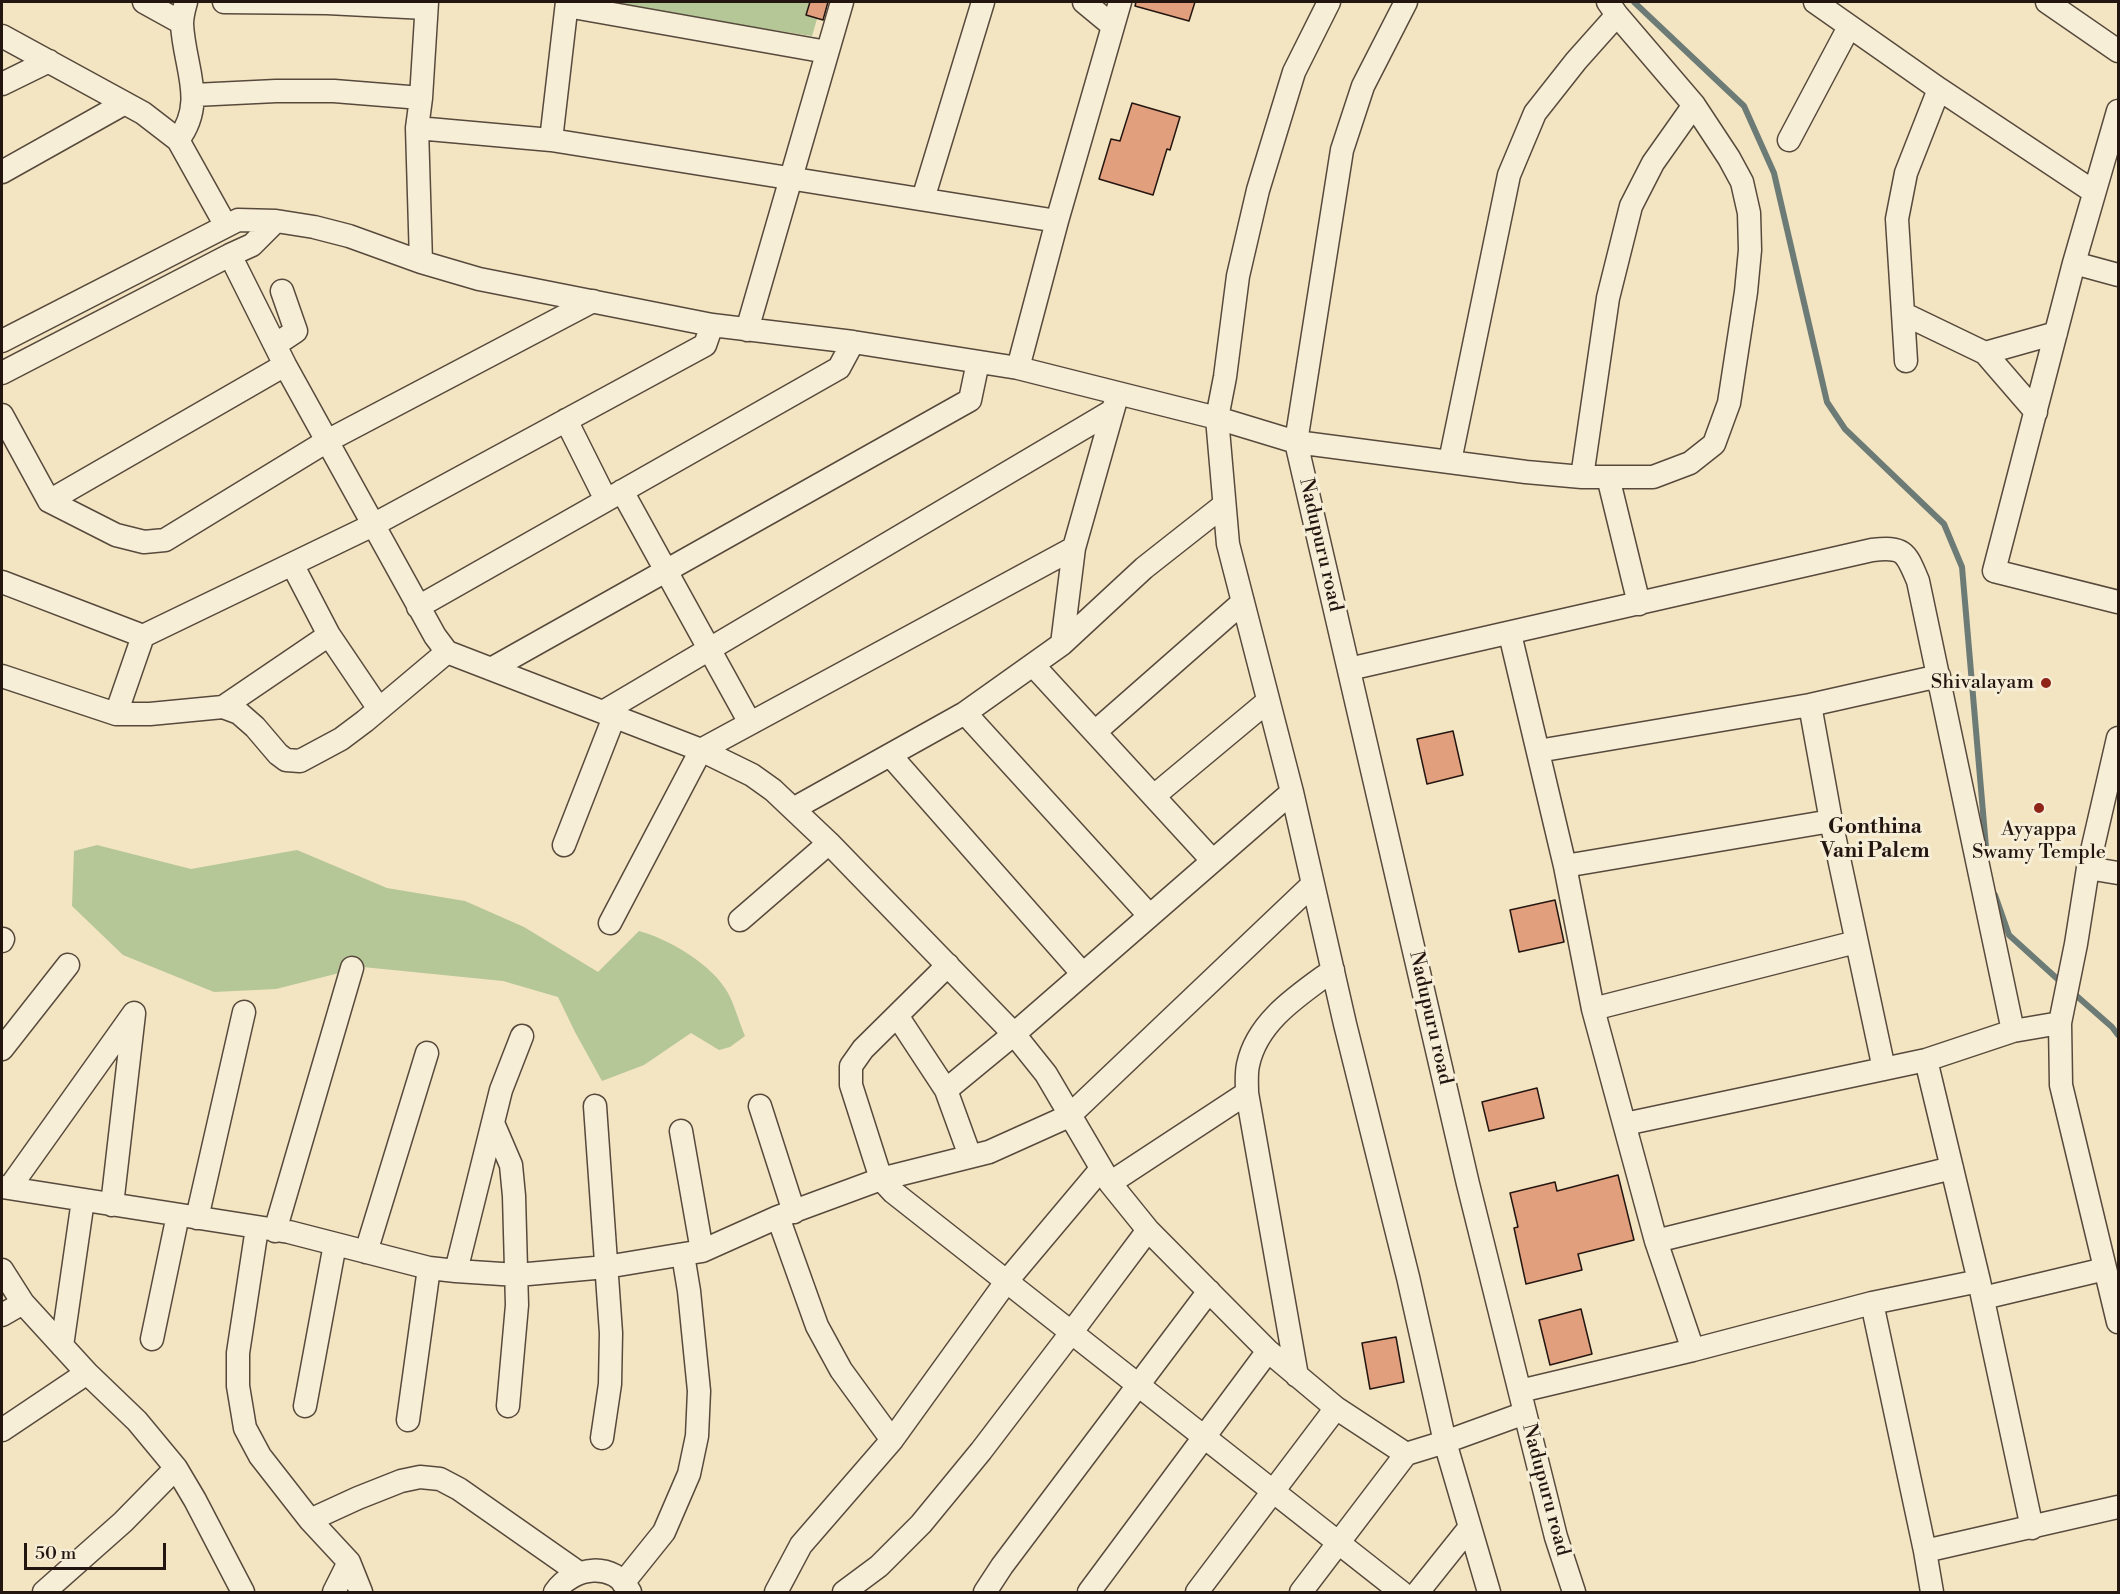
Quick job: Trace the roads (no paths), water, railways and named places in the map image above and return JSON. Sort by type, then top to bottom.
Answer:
[{"type":"street","points":[[144,2],[184,12],[194,95],[187,128],[178,140]]},
{"type":"street","points":[[224,2],[426,5],[421,98],[417,128],[421,262]]},
{"type":"street","points":[[747,330],[842,2]]},
{"type":"street","points":[[923,199],[983,2]]},
{"type":"street","points":[[1084,2],[1113,26]]},
{"type":"street","points":[[1017,368],[1120,2]]},
{"type":"street","points":[[1296,442],[1342,150],[1363,86],[1406,2]]},
{"type":"street","points":[[1815,2],[1939,89],[2094,192]]},
{"type":"street","points":[[2047,2],[2118,51]]},
{"type":"street","points":[[1326,3],[1294,72],[1258,190],[1238,276],[1217,418],[1224,505],[1228,544],[1292,792],[1445,1442],[1489,1593]]},
{"type":"street","points":[[551,140],[567,4],[827,52]]},
{"type":"street","points":[[2,341],[238,220],[276,222],[314,227],[349,236],[421,262],[479,279],[712,325],[853,342],[1017,368],[1115,402],[1217,418],[1296,442],[1526,472],[1582,477],[1653,477],[1690,463],[1714,444],[1729,403],[1746,292],[1750,250],[1749,213],[1742,182],[1694,105],[1612,8],[1576,61],[1535,113],[1509,175],[1450,461]]},
{"type":"street","points":[[1789,140],[1849,27]]},
{"type":"street","points":[[2,36],[143,113],[178,140],[226,226]]},
{"type":"street","points":[[2,84],[49,61]]},
{"type":"street","points":[[1905,361],[1897,219],[1906,173],[1939,89]]},
{"type":"street","points":[[194,95],[334,91],[421,98]]},
{"type":"street","points":[[2,172],[125,104]]},
{"type":"street","points":[[1582,477],[1608,298],[1631,206],[1653,163],[1694,105]]},
{"type":"street","points":[[2118,111],[2074,263],[1994,571],[2118,602]]},
{"type":"street","points":[[417,128],[551,140],[1057,221]]},
{"type":"street","points":[[2,374],[252,245],[276,222]]},
{"type":"street","points":[[230,255],[280,355],[327,441],[418,607],[447,652],[701,750],[752,775],[773,790],[829,843],[1014,1034],[1046,1074],[1105,1176],[1148,1230],[1268,1351],[1336,1408],[1406,1454]]},
{"type":"street","points":[[2074,263],[2118,275]]},
{"type":"street","points":[[49,501],[280,355],[296,332],[282,291]]},
{"type":"street","points":[[2,415],[49,501],[116,535],[144,542],[165,540],[327,441],[593,301]]},
{"type":"street","points":[[1904,314],[1985,353],[2036,412]]},
{"type":"street","points":[[116,714],[143,636],[373,525],[705,345],[712,325]]},
{"type":"street","points":[[1985,353],[2056,333]]},
{"type":"street","points":[[418,607],[839,368],[853,342]]},
{"type":"street","points":[[491,669],[970,400],[978,362]]},
{"type":"street","points":[[1062,644],[1074,548],[1115,402]]},
{"type":"street","points":[[564,845],[608,714],[710,649],[1115,402]]},
{"type":"street","points":[[566,420],[666,570],[750,723]]},
{"type":"street","name":"Nadupuru road","points":[[1296,442],[1468,1184],[1556,1537],[1574,1593]]},
{"type":"street","points":[[1608,477],[1639,604]]},
{"type":"street","points":[[793,809],[965,713],[1062,644],[1144,568],[1224,505]]},
{"type":"street","points":[[610,923],[701,750],[1074,548]]},
{"type":"street","points":[[1349,669],[1872,550],[1892,548],[1900,551],[1909,559],[1918,581],[2013,1031]]},
{"type":"street","points":[[292,564],[329,635],[379,709]]},
{"type":"street","points":[[2,582],[143,636]]},
{"type":"street","points":[[1095,732],[1243,602]]},
{"type":"street","points":[[1510,634],[1565,866],[1593,1009],[1656,1241],[1693,1350]]},
{"type":"street","points":[[2,676],[116,714],[150,714],[223,706],[329,635]]},
{"type":"street","points":[[223,706],[239,713],[286,760],[300,761],[341,739],[447,652]]},
{"type":"street","points":[[1033,665],[1212,860]]},
{"type":"street","points":[[1538,751],[1810,705],[1939,676]]},
{"type":"street","points":[[1154,796],[1269,701]]},
{"type":"street","points":[[1810,705],[1831,821],[1884,1069]]},
{"type":"street","points":[[965,713],[1149,915]]},
{"type":"street","points":[[2118,738],[2088,868],[2062,1014],[2061,1085],[2118,1322]]},
{"type":"street","points":[[890,755],[1082,973]]},
{"type":"street","points":[[946,1090],[1014,1034],[1292,792]]},
{"type":"street","points":[[1565,866],[1831,821]]},
{"type":"street","points":[[740,920],[829,843]]},
{"type":"street","points":[[2088,868],[2118,873]]},
{"type":"street","points":[[112,1204],[134,1013],[6,1187],[266,1229],[429,1268],[456,1271],[517,1275],[606,1267],[692,1253],[786,1214],[881,1179],[989,1152],[1069,1116],[1313,884]]},
{"type":"street","points":[[1593,1009],[1856,942]]},
{"type":"street","points":[[2,1049],[68,965]]},
{"type":"street","points":[[948,965],[898,1017],[863,1049],[851,1066],[852,1084],[881,1179],[893,1192],[1006,1282],[1401,1593]]},
{"type":"street","points":[[352,968],[266,1229],[238,1353],[238,1386],[245,1428],[260,1456],[310,1520],[349,1562],[361,1593]]},
{"type":"street","points":[[1297,1376],[1247,1093],[1247,1066],[1256,1040],[1270,1021],[1287,1004],[1333,970]]},
{"type":"street","points":[[152,1339],[244,1012]]},
{"type":"street","points":[[1625,1124],[1926,1060],[2062,1014]]},
{"type":"street","points":[[898,1017],[946,1090],[970,1156]]},
{"type":"street","points":[[456,1271],[501,1090],[522,1036]]},
{"type":"street","points":[[366,1252],[427,1053]]},
{"type":"street","points":[[1926,1060],[1981,1290],[2032,1528]]},
{"type":"street","points":[[776,1593],[801,1545],[892,1440],[1006,1282],[1105,1176],[1247,1093]]},
{"type":"street","points":[[595,1106],[611,1344],[610,1384],[602,1438]]},
{"type":"street","points":[[760,1106],[786,1214],[817,1326],[841,1370],[892,1440]]},
{"type":"street","points":[[493,1123],[511,1165],[514,1196],[517,1305],[508,1406]]},
{"type":"street","points":[[555,1593],[566,1580],[579,1572],[593,1570],[605,1571],[627,1588],[664,1532],[689,1474],[697,1436],[699,1391],[689,1291],[692,1253],[681,1131]]},
{"type":"street","points":[[1656,1241],[1952,1168]]},
{"type":"street","points":[[62,1346],[83,1200]]},
{"type":"street","points":[[844,1593],[879,1566],[921,1524],[981,1451],[1148,1230]]},
{"type":"street","points":[[306,1406],[335,1244]]},
{"type":"street","points":[[408,1420],[429,1268]]},
{"type":"street","points":[[1520,1391],[1693,1350],[1872,1303],[1981,1290],[2105,1269]]},
{"type":"street","points":[[2,1270],[23,1303],[87,1373],[137,1421],[176,1468],[243,1593]]},
{"type":"street","points":[[985,1593],[1002,1566],[1209,1291]]},
{"type":"street","points":[[2,1315],[23,1303]]},
{"type":"street","points":[[1872,1303],[1932,1593]]},
{"type":"street","points":[[1089,1593],[1268,1351]]},
{"type":"street","points":[[2,1430],[87,1373]]},
{"type":"street","points":[[1197,1593],[1336,1408]]},
{"type":"street","points":[[1301,1593],[1406,1454],[1525,1413]]},
{"type":"street","points":[[44,1593],[109,1535],[176,1468]]},
{"type":"street","points":[[310,1520],[401,1481],[420,1477],[440,1479],[459,1489],[579,1572]]},
{"type":"street","points":[[1925,1551],[2118,1507]]},
{"type":"street","points":[[1418,1593],[1470,1527]]},
{"type":"street","points":[[334,1593],[349,1562]]},
{"type":"waterway","points":[[1634,2],[1744,106],[1774,173],[1827,402],[1845,429],[1944,524],[1962,567],[1987,859]]},
{"type":"waterway","points":[[1995,895],[2009,935],[2063,984]]},
{"type":"waterway","points":[[2071,991],[2118,1035]]},
{"type":"place","name":"Shivalayam","points":[[2046,683]]},
{"type":"place","name":"Ayyappa Swamy Temple","points":[[2039,808]]},
{"type":"district","name":"Gonthina Vani Palem","points":[[1875,840]]}]
